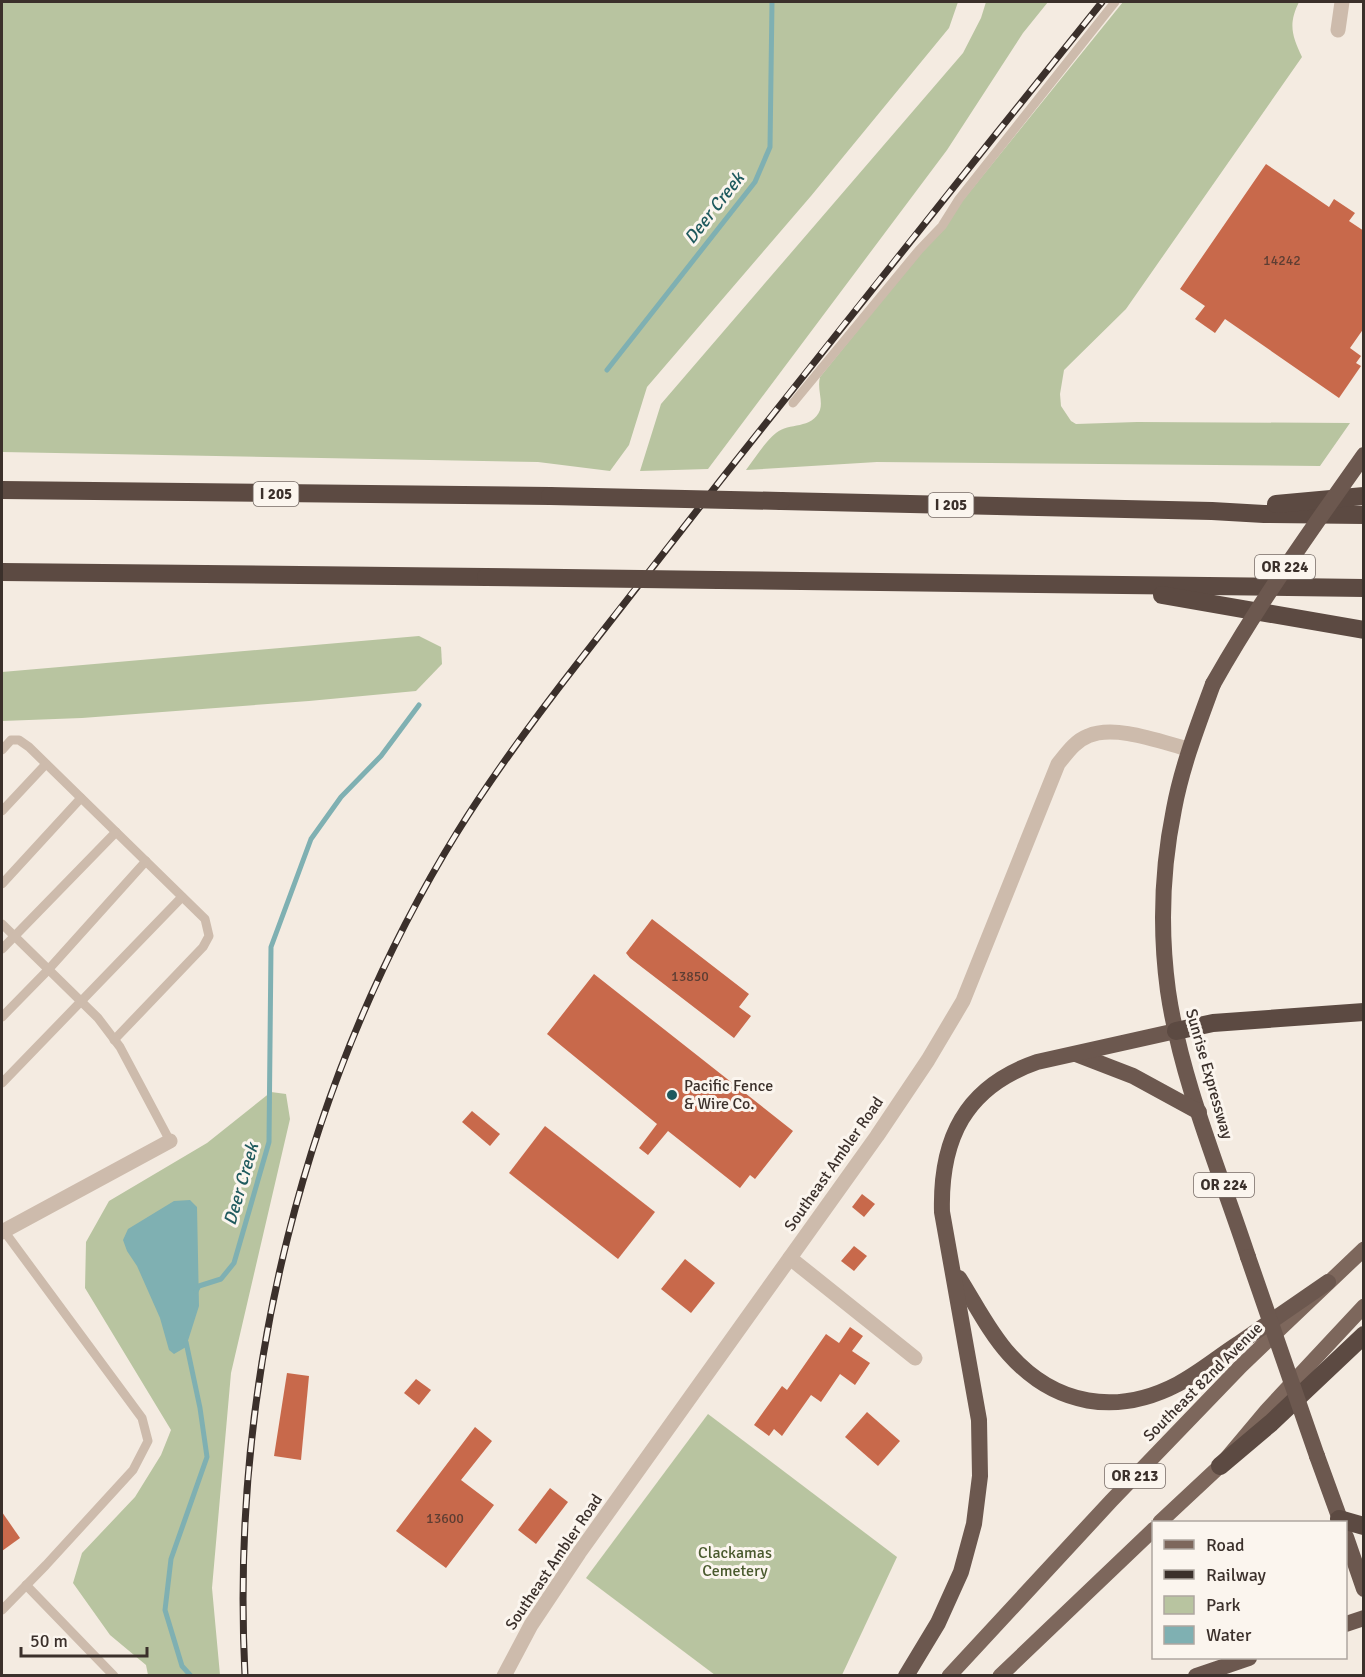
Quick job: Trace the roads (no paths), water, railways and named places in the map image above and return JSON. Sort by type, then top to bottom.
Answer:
[{"type":"highway","name":"Sunrise Expressway","points":[[1340,1521],[1199,1112],[1176,1031],[1168,986],[1164,939],[1165,890],[1173,811],[1188,749],[1213,684],[1241,634],[1284,568],[1364,455]]},
{"type":"highway","name":"I 205","points":[[2,490],[550,496],[1364,515]]},
{"type":"highway","points":[[1212,511],[1364,495]]},
{"type":"highway","points":[[2,572],[1364,588]]},
{"type":"highway","points":[[1107,585],[1364,630]]},
{"type":"highway","points":[[906,1676],[938,1623],[961,1572],[974,1524],[980,1476],[980,1420],[954,1270],[945,1232],[942,1194],[945,1160],[956,1129],[975,1100],[1002,1078],[1037,1062],[1213,1023],[1364,1012]]},
{"type":"highway","points":[[1075,1054],[1129,1074],[1199,1112]]},
{"type":"highway","points":[[954,1270],[997,1339],[1025,1370],[1044,1385],[1061,1393],[1080,1400],[1102,1403],[1124,1402],[1177,1384],[1328,1282]]},
{"type":"highway","name":"OR 213","points":[[1220,1467],[1272,1423],[1364,1335]]},
{"type":"highway","points":[[1347,1522],[1364,1526]]},
{"type":"highway","points":[[1347,1540],[1364,1589]]},
{"type":"highway","points":[[1347,1624],[1364,1618]]},
{"type":"highway","points":[[1196,1676],[1246,1659]]},
{"type":"main road","name":"Southeast 82nd Avenue","points":[[949,1676],[1127,1484],[1241,1366],[1364,1249]]},
{"type":"main road","points":[[1220,1467],[1267,1410],[1364,1306]]},
{"type":"main road","name":"OR 213","points":[[1161,1521],[1220,1467]]},
{"type":"main road","points":[[1000,1676],[1152,1531]]},
{"type":"street","points":[[1338,30],[1342,2]]},
{"type":"street","name":"Southeast Ambler Road","points":[[504,1676],[531,1625],[579,1553],[877,1136],[963,1001],[1058,764],[1070,748],[1089,736],[1111,731],[1188,749]]},
{"type":"street","points":[[3,1232],[170,1141]]},
{"type":"street","points":[[790,1258],[915,1359]]},
{"type":"lane","points":[[793,403],[919,250],[942,226],[959,199],[1115,2]]},
{"type":"lane","points":[[2,750],[11,740],[19,740],[29,747],[205,919],[209,936],[203,947],[114,1040]]},
{"type":"lane","points":[[2,811],[46,764]]},
{"type":"lane","points":[[2,884],[81,798]]},
{"type":"lane","points":[[2,949],[116,832]]},
{"type":"lane","points":[[2,1017],[48,970],[146,861]]},
{"type":"lane","points":[[2,1083],[182,897]]},
{"type":"lane","points":[[2,924],[98,1018],[114,1040],[170,1141]]},
{"type":"lane","points":[[2,1610],[133,1470],[148,1441],[142,1418],[3,1232]]},
{"type":"lane","points":[[27,1585],[114,1676]]},
{"type":"water","points":[[190,1200],[197,1207],[199,1306],[186,1347],[174,1354],[169,1350],[160,1318],[123,1240],[128,1229],[174,1201]]},
{"type":"waterway","name":"Deer Creek","points":[[607,370],[755,182],[770,147],[772,2]]},
{"type":"waterway","name":"Deer Creek","points":[[196,1291],[199,1286],[221,1279],[234,1263],[269,1142],[271,947],[311,839],[341,797],[381,756],[419,705]]},
{"type":"waterway","name":"Deer Creek","points":[[186,1342],[200,1408],[207,1457],[171,1559],[165,1610],[182,1666],[191,1676]]},
{"type":"railway","points":[[245,1676],[243,1565],[250,1455],[265,1345],[288,1237],[319,1131],[357,1027],[404,927],[472,809],[546,705],[630,595],[1102,2]]},
{"type":"place","name":"Pacific Fence & Wire Co.","points":[[672,1095]]},
{"type":"park label","name":"Clackamas Cemetery","points":[[735,1562]]}]
